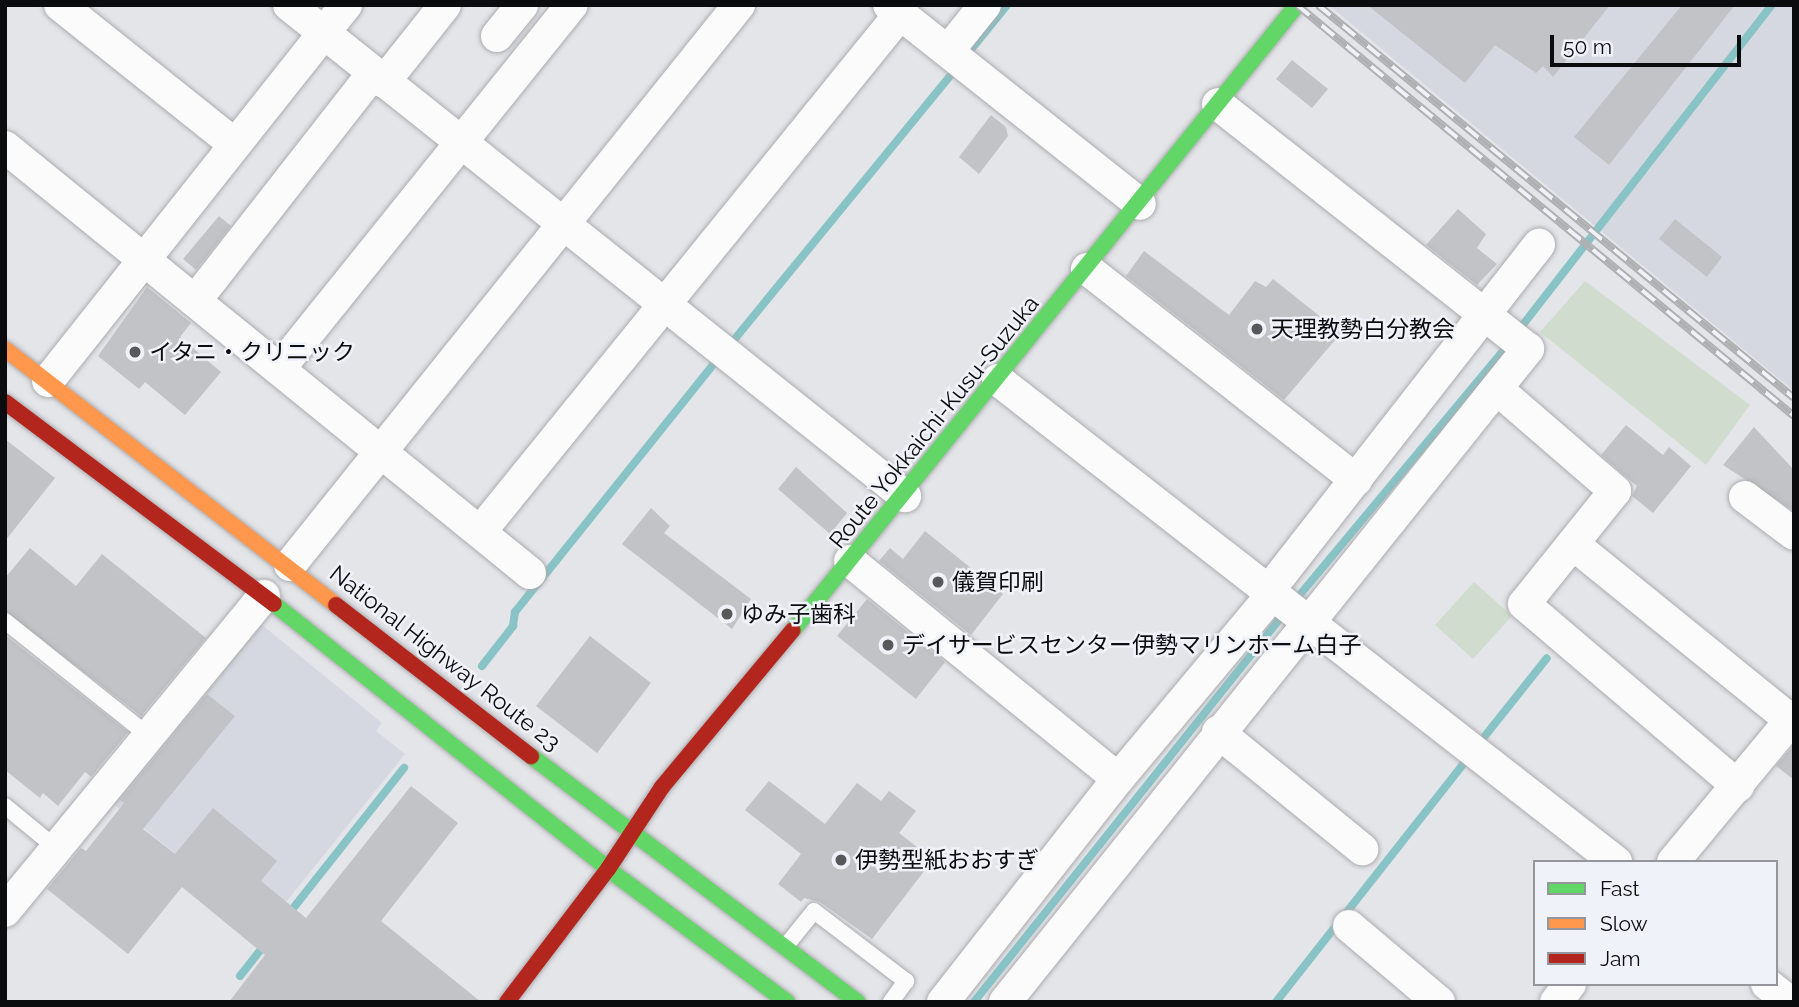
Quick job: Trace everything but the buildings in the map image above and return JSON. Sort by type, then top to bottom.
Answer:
[{"type":"main road","name":"Route Yokkaichi-Kusu-Suzuka","points":[[507,1002],[635,834],[663,786],[905,496],[1297,5]]},
{"type":"main road","name":"National Highway Route 23","points":[[5,349],[290,565],[635,834],[858,1002]]},
{"type":"main road","points":[[5,402],[264,596],[608,869],[787,1002]]},
{"type":"street","points":[[60,5],[234,144]]},
{"type":"street","points":[[289,5],[905,496]]},
{"type":"street","points":[[48,381],[346,5]]},
{"type":"street","points":[[195,301],[379,78],[446,5]]},
{"type":"street","points":[[497,36],[522,5]]},
{"type":"street","points":[[279,369],[572,5]]},
{"type":"street","points":[[290,565],[565,226],[739,5]]},
{"type":"street","points":[[956,58],[985,5]]},
{"type":"street","points":[[480,532],[665,304],[895,9],[1140,204]]},
{"type":"street","points":[[1005,1002],[1218,732],[1528,349],[1218,104]]},
{"type":"street","points":[[5,147],[383,451],[530,573]]},
{"type":"street","points":[[943,1002],[1118,779],[1272,595],[1273,584],[1356,480],[1490,318],[1539,244]]},
{"type":"street","points":[[1087,270],[1356,480]]},
{"type":"street","points":[[998,380],[1613,860]]},
{"type":"street","points":[[1497,388],[1615,491],[1524,604],[1738,786]]},
{"type":"street","points":[[1745,497],[1794,534]]},
{"type":"street","points":[[1573,544],[1792,718],[1675,860]]},
{"type":"street","points":[[850,561],[1118,779]]},
{"type":"street","points":[[5,911],[264,596]]},
{"type":"street","points":[[1218,732],[1362,849]]},
{"type":"street","points":[[1349,926],[1439,1002]]},
{"type":"street","points":[[1556,1002],[1568,986]]},
{"type":"street","points":[[1769,986],[1789,1002]]},
{"type":"lane","points":[[5,621],[148,735]]},
{"type":"lane","points":[[5,806],[55,847]]},
{"type":"lane","points":[[785,947],[814,911],[906,981],[891,1002]]},
{"type":"shaded area","points":[[1331,5],[1794,5],[1794,391],[1330,6]]},
{"type":"shaded area","points":[[256,620],[382,723],[376,731],[405,754],[266,927],[110,801]]},
{"type":"green space","points":[[1585,281],[1750,405],[1706,465],[1540,332]]},
{"type":"green space","points":[[1474,582],[1512,616],[1473,659],[1435,625]]},
{"type":"waterway","points":[[969,52],[1007,5]]},
{"type":"waterway","points":[[1518,331],[1772,5]]},
{"type":"waterway","points":[[729,346],[949,77]]},
{"type":"waterway","points":[[1293,603],[1511,341]]},
{"type":"waterway","points":[[482,666],[513,626],[515,612],[720,356]]},
{"type":"waterway","points":[[974,1002],[1285,613]]},
{"type":"waterway","points":[[1477,746],[1547,658]]},
{"type":"waterway","points":[[1276,1002],[1469,757]]},
{"type":"waterway","points":[[287,916],[404,768]]},
{"type":"waterway","points":[[240,976],[266,943]]},
{"type":"railway","points":[[1297,5],[1794,416]]},
{"type":"railway","points":[[1318,5],[1794,398]]},
{"type":"traffic: fast","points":[[793,630],[1297,5]]},
{"type":"traffic: fast","points":[[274,604],[608,869],[787,1002]]},
{"type":"traffic: fast","points":[[531,756],[858,1002]]},
{"type":"traffic: slow","points":[[5,349],[336,605]]},
{"type":"traffic: jam","points":[[5,402],[274,604]]},
{"type":"traffic: jam","points":[[336,605],[531,756]]},
{"type":"traffic: jam","points":[[608,869],[662,787],[793,630]]},
{"type":"traffic: jam","points":[[507,1002],[608,869]]},
{"type":"place","name":"天理教勢白分教会","points":[[1257,329]]},
{"type":"place","name":"イタニ・クリニック","points":[[135,352]]},
{"type":"place","name":"儀賀印刷","points":[[938,582]]},
{"type":"place","name":"ゆみ子歯科","points":[[727,614]]},
{"type":"place","name":"デイサービスセンター伊勢マリンホーム白子","points":[[888,645]]},
{"type":"place","name":"伊勢型紙おおすぎ","points":[[841,860]]}]
